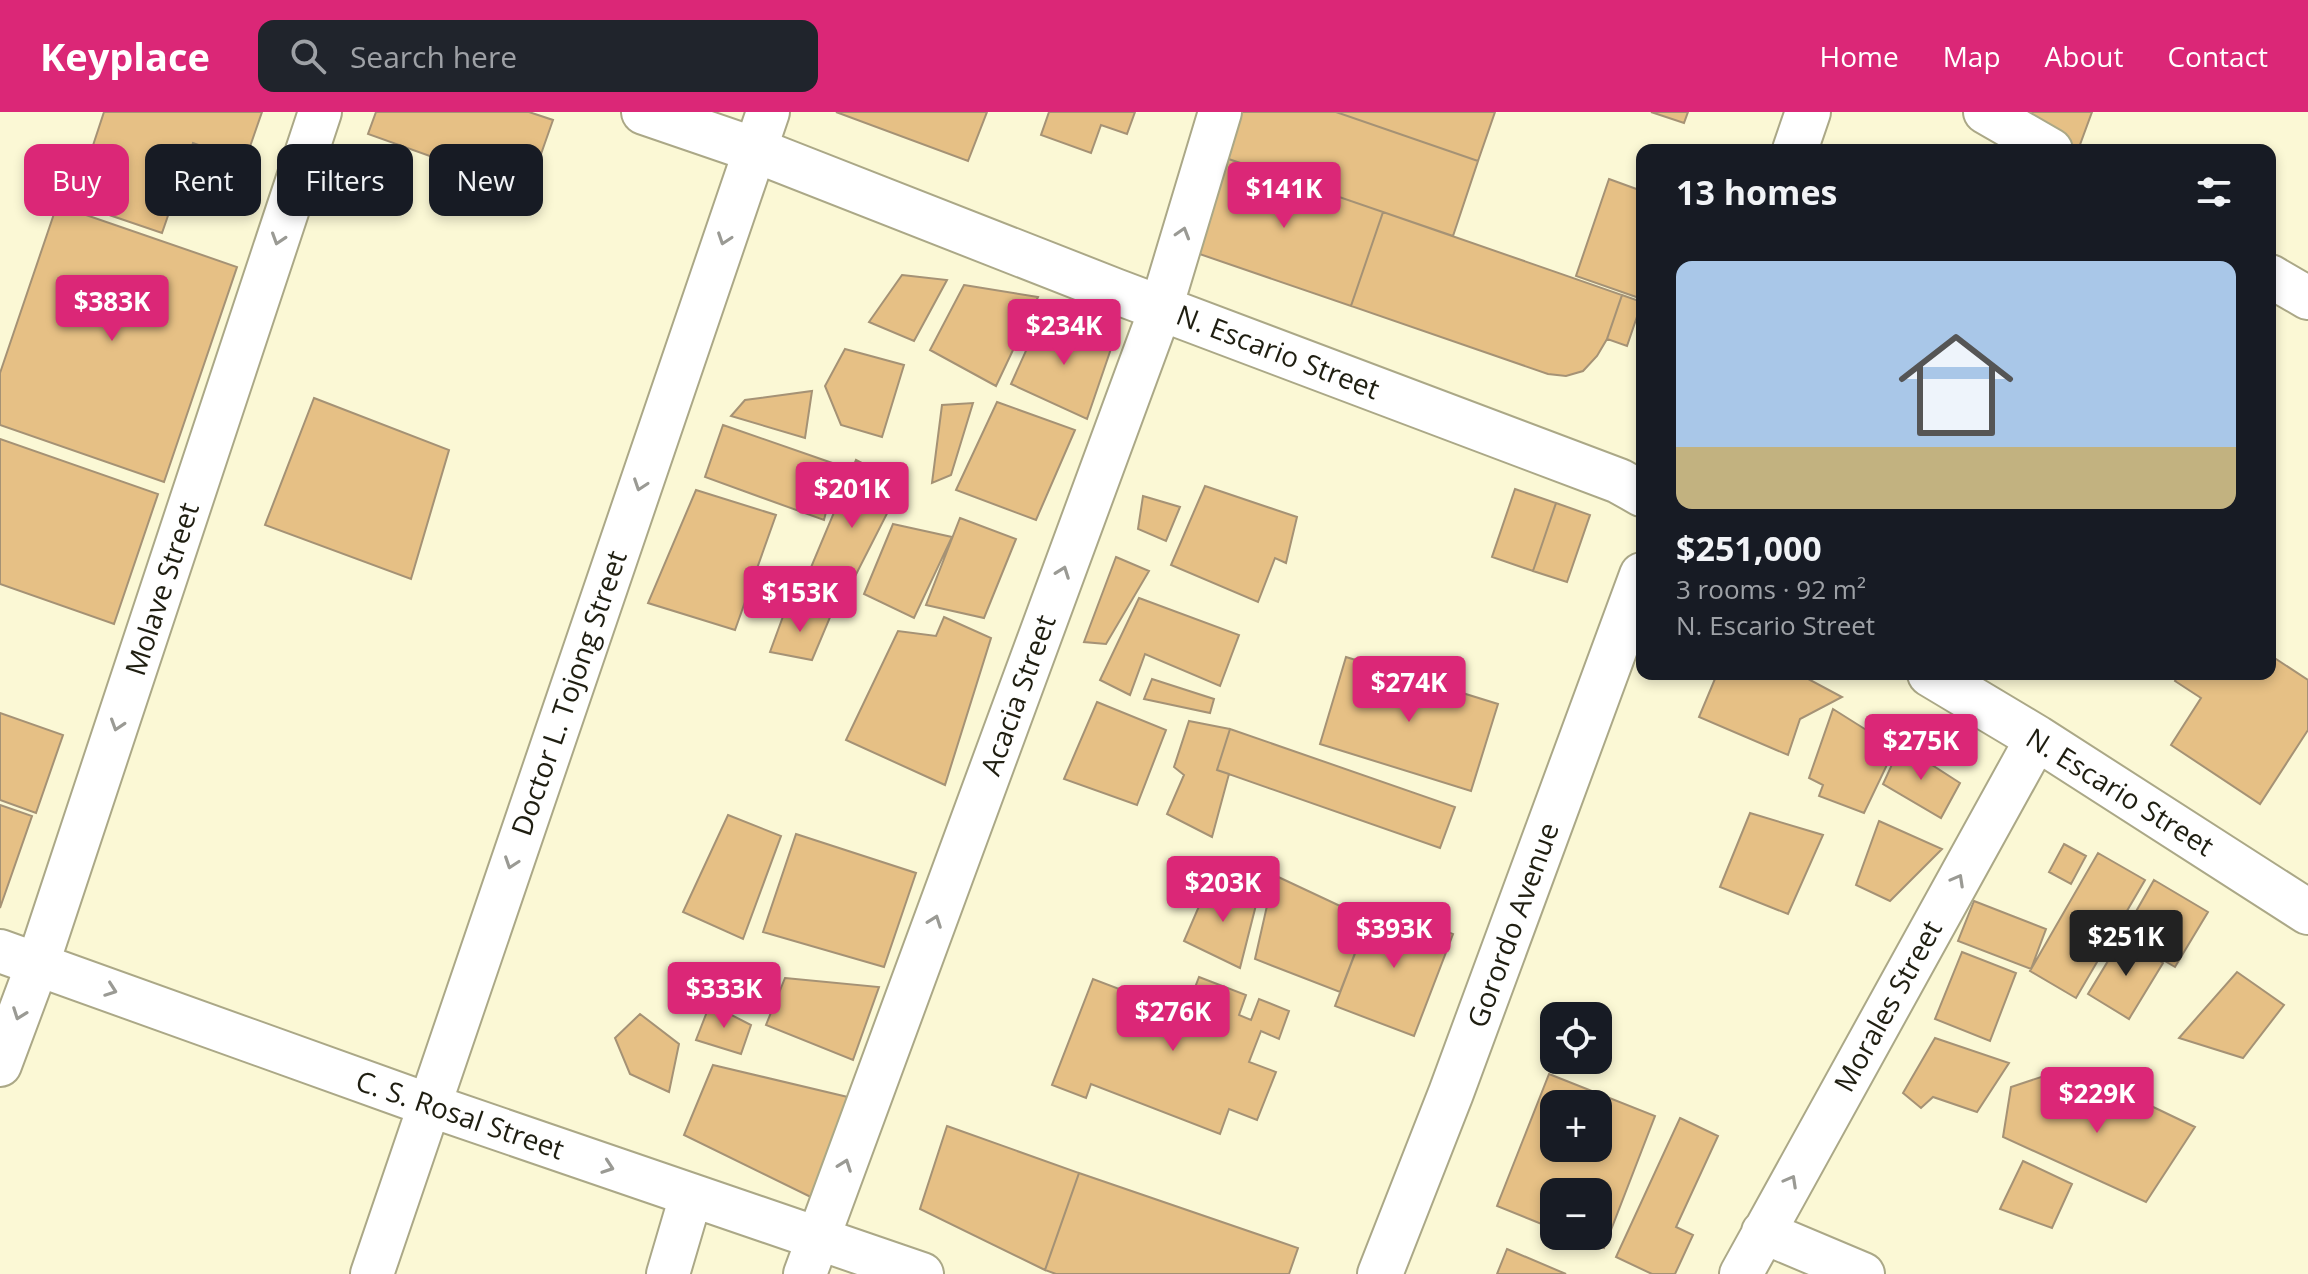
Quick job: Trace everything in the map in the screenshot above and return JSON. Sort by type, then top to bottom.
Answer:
[{"type":"main road","name":"N. Escario Street","points":[[644,112],[761,131],[1161,308],[1619,481],[1636,491]]},
{"type":"main road","points":[[1797,144],[1808,112]]},
{"type":"main road","name":"Gorordo Avenue","points":[[1380,1274],[1451,1093],[1636,591]]},
{"type":"main road","name":"N. Escario Street","points":[[1940,680],[2037,738],[2308,912]]},
{"type":"street","name":"Molave Street","points":[[0,1065],[19,957],[320,112]]},
{"type":"street","name":"Acacia Street","points":[[812,1256],[1161,308],[1220,112]]},
{"type":"street","points":[[1985,112],[2041,144]]},
{"type":"street","name":"Doctor L. Tojong Street","points":[[372,1274],[761,131]]},
{"type":"street","points":[[2276,279],[2308,298]]},
{"type":"street","name":"Morales Street","points":[[1741,1274],[2037,738]]},
{"type":"street","name":"C. S. Rosal Street","points":[[19,957],[691,1196],[812,1256],[922,1274]]},
{"type":"street","points":[[668,1274],[691,1196]]},
{"type":"street","points":[[1763,1232],[1863,1274]]},
{"type":"building","points":[[104,112],[262,112],[251,144],[145,144],[145,216],[168,216],[162,233],[112,216],[129,216],[129,144],[93,144]]},
{"type":"building","points":[[376,112],[529,112],[553,120],[543,148],[543,144],[429,144],[429,156],[413,150],[413,144],[396,144],[368,134]]},
{"type":"building","points":[[836,112],[987,112],[968,161]]},
{"type":"building","points":[[1049,112],[1135,112],[1127,134],[1101,125],[1091,153],[1041,135]]},
{"type":"building","points":[[1231,112],[1336,112],[1478,161],[1453,236],[1217,155]]},
{"type":"building","points":[[1336,112],[1495,112],[1478,161]]},
{"type":"building","points":[[1651,112],[1688,112],[1684,123]]},
{"type":"building","points":[[2000,112],[2092,112],[2080,144],[2056,144]]},
{"type":"building","points":[[1217,155],[1383,212],[1351,306],[1185,249]]},
{"type":"building","points":[[1609,179],[1636,189],[1636,297],[1576,276]]},
{"type":"building","points":[[1383,212],[1622,295],[1607,339],[1597,356],[1583,371],[1566,376],[1548,374],[1351,306]]},
{"type":"building","points":[[53,216],[89,216],[237,267],[164,482],[0,425],[0,373]]},
{"type":"building","points":[[902,275],[947,280],[914,341],[869,322]]},
{"type":"building","points":[[964,285],[1038,297],[996,386],[930,350]]},
{"type":"building","points":[[1622,295],[1636,300],[1636,320],[1627,346],[1607,339]]},
{"type":"building","points":[[1038,324],[1115,337],[1087,419],[1011,384]]},
{"type":"building","points":[[845,349],[904,365],[882,437],[841,425],[825,386]]},
{"type":"building","points":[[812,391],[805,438],[731,416],[745,400]]},
{"type":"building","points":[[314,398],[449,450],[411,579],[265,525]]},
{"type":"building","points":[[997,402],[1075,430],[1036,520],[956,490]]},
{"type":"building","points":[[973,403],[951,475],[932,483],[942,405]]},
{"type":"building","points":[[723,425],[838,465],[824,520],[705,477]]},
{"type":"building","points":[[0,439],[158,494],[114,624],[0,584]]},
{"type":"building","points":[[856,460],[902,484],[842,602],[804,584]]},
{"type":"building","points":[[1205,486],[1297,517],[1286,563],[1275,558],[1258,602],[1171,565]]},
{"type":"building","points":[[1515,489],[1556,503],[1533,571],[1492,557]]},
{"type":"building","points":[[696,490],[776,515],[735,630],[648,603]]},
{"type":"building","points":[[1143,496],[1180,507],[1166,541],[1138,529]]},
{"type":"building","points":[[1556,503],[1590,515],[1567,582],[1533,571]]},
{"type":"building","points":[[960,518],[1016,539],[984,618],[926,605]]},
{"type":"building","points":[[893,524],[952,537],[914,618],[864,594]]},
{"type":"building","points":[[1116,557],[1149,571],[1106,644],[1084,642]]},
{"type":"building","points":[[1139,598],[1239,635],[1220,686],[1145,654],[1130,695],[1100,680]]},
{"type":"building","points":[[785,611],[831,615],[812,660],[770,652]]},
{"type":"building","points":[[944,617],[991,638],[945,785],[846,740],[898,631],[936,636]]},
{"type":"building","points":[[1346,657],[1498,704],[1471,791],[1320,744]]},
{"type":"building","points":[[2276,659],[2308,680],[2308,730],[2260,804],[2171,745],[2201,698],[2175,681],[2276,680]]},
{"type":"building","points":[[1152,679],[1214,699],[1210,713],[1144,699]]},
{"type":"building","points":[[1714,680],[1810,680],[1842,697],[1800,719],[1788,755],[1699,717]]},
{"type":"building","points":[[1097,702],[1166,730],[1137,805],[1064,779]]},
{"type":"building","points":[[1833,709],[1895,748],[1864,813],[1819,796],[1823,785],[1809,778]]},
{"type":"building","points":[[0,713],[63,735],[36,813],[0,800]]},
{"type":"building","points":[[1189,721],[1230,729],[1217,770],[1229,774],[1212,837],[1167,814],[1184,775],[1174,767]]},
{"type":"building","points":[[1230,729],[1455,807],[1440,848],[1217,770]]},
{"type":"building","points":[[1901,745],[1960,783],[1941,818],[1883,784]]},
{"type":"building","points":[[0,805],[32,816],[0,908]]},
{"type":"building","points":[[1750,813],[1823,835],[1788,914],[1720,887]]},
{"type":"building","points":[[728,815],[781,836],[743,939],[683,912]]},
{"type":"building","points":[[1879,821],[1942,849],[1890,901],[1856,885]]},
{"type":"building","points":[[796,834],[916,873],[884,967],[763,932]]},
{"type":"building","points":[[2064,844],[2086,856],[2071,884],[2049,872]]},
{"type":"building","points":[[2098,853],[2145,880],[2076,998],[2030,971]]},
{"type":"building","points":[[1274,875],[1368,919],[1340,992],[1255,959]]},
{"type":"building","points":[[2154,880],[2208,912],[2175,967],[2122,936]]},
{"type":"building","points":[[1209,883],[1257,901],[1240,968],[1184,941]]},
{"type":"building","points":[[1974,901],[2046,929],[2031,969],[1958,941]]},
{"type":"building","points":[[1374,904],[1453,934],[1414,1036],[1335,1006]]},
{"type":"building","points":[[2122,938],[2163,963],[2129,1019],[2088,994]]},
{"type":"building","points":[[1962,952],[2016,973],[1990,1041],[1935,1019]]},
{"type":"building","points":[[2237,972],[2284,1005],[2243,1058],[2179,1038]]},
{"type":"building","points":[[1199,977],[1246,995],[1239,1015],[1251,1020],[1259,999],[1289,1011],[1279,1039],[1261,1031],[1249,1062],[1276,1072],[1257,1120],[1229,1109],[1220,1134],[1091,1084],[1086,1098],[1052,1085],[1093,979],[1164,1006],[1156,1029],[1176,1037]]},
{"type":"building","points":[[785,978],[879,987],[853,1060],[766,1025]]},
{"type":"building","points":[[710,1004],[751,1025],[741,1054],[696,1040]]},
{"type":"building","points":[[640,1014],[679,1044],[669,1092],[630,1074],[615,1038]]},
{"type":"building","points":[[1935,1038],[2009,1063],[1977,1112],[1933,1097],[1921,1108],[1903,1093]]},
{"type":"building","points":[[713,1065],[852,1098],[817,1200],[684,1135]]},
{"type":"building","points":[[1549,1074],[1589,1090],[1543,1090]]},
{"type":"building","points":[[2041,1077],[2103,1108],[2126,1094],[2195,1127],[2146,1202],[2003,1137],[2011,1087]]},
{"type":"building","points":[[1540,1097],[1540,1162],[1612,1162],[1612,1099],[1655,1116],[1612,1227],[1612,1178],[1540,1178],[1540,1223],[1497,1206]]},
{"type":"building","points":[[1680,1118],[1718,1136],[1676,1227],[1693,1235],[1675,1274],[1652,1274],[1616,1257]]},
{"type":"building","points":[[947,1126],[1079,1173],[1045,1270],[920,1209]]},
{"type":"building","points":[[2023,1161],[2072,1184],[2052,1228],[2000,1209]]},
{"type":"building","points":[[1079,1173],[1298,1248],[1289,1274],[1056,1274],[1045,1270]]},
{"type":"building","points":[[1507,1249],[1566,1274],[1497,1274]]}]
